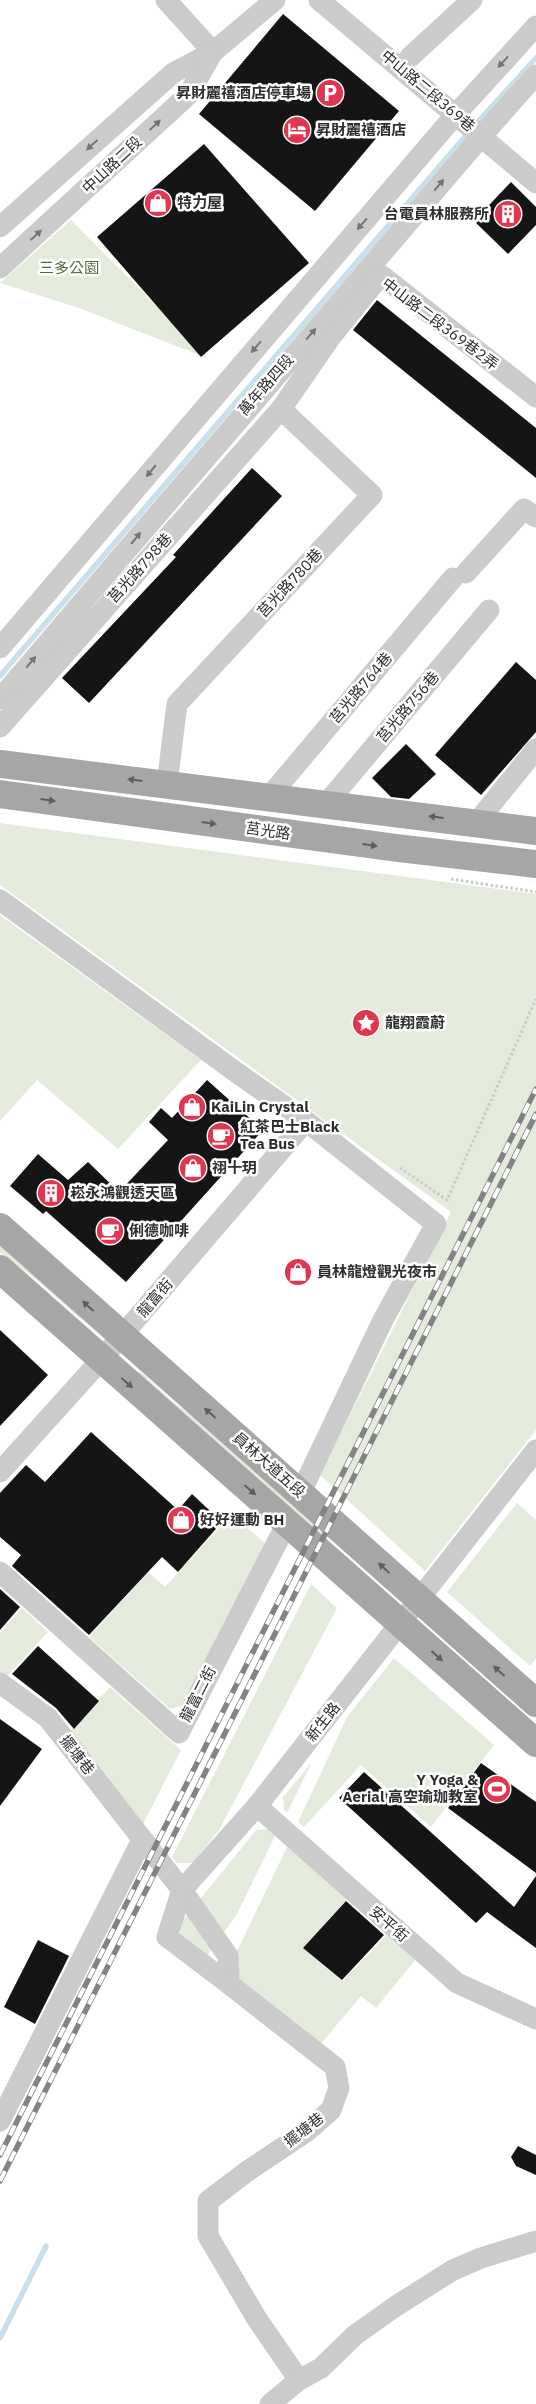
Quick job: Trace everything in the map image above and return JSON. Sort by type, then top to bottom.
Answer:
[{"type":"main road","points":[[0,764],[477,822],[536,831]]},
{"type":"main road","name":"莒光路","points":[[0,794],[397,848],[536,864]]},
{"type":"main road","name":"員林大道五段","points":[[0,1227],[301,1492],[536,1703]]},
{"type":"main road","points":[[0,1269],[536,1743]]},
{"type":"street","points":[[166,0],[213,52]]},
{"type":"street","name":"中山路二段","points":[[0,227],[173,73],[213,52],[275,0]]},
{"type":"street","name":"中山路二段369巷","points":[[319,0],[536,183]]},
{"type":"street","points":[[410,57],[472,0]]},
{"type":"street","points":[[0,648],[456,114],[536,26]]},
{"type":"street","name":"中山路二段","points":[[0,268],[188,95],[213,52]]},
{"type":"street","name":"萬年路四段","points":[[0,699],[480,136],[536,75]]},
{"type":"street","name":"中山路二段369巷2弄","points":[[281,409],[330,338],[381,276],[536,397]]},
{"type":"street","name":"莒光路798巷","points":[[0,726],[281,409]]},
{"type":"street","name":"莒光路780巷","points":[[167,784],[178,704],[372,495],[281,409]]},
{"type":"street","name":"莒光路764巷","points":[[268,797],[459,576],[524,509],[536,518]]},
{"type":"street","name":"莒光路756巷","points":[[326,804],[489,610]]},
{"type":"street","points":[[477,822],[536,749]]},
{"type":"street","points":[[0,900],[306,1121],[436,1224],[383,1320],[301,1492]]},
{"type":"street","name":"龍富街","points":[[0,1472],[122,1336],[306,1121]]},
{"type":"street","name":"新生路","points":[[229,1984],[167,1936],[182,1890],[257,1806],[536,1450]]},
{"type":"street","name":"龍富二街","points":[[0,1572],[178,1733],[287,1523]]},
{"type":"street","name":"擺塘巷","points":[[0,1683],[48,1718],[182,1890],[228,1956],[229,1984],[335,2067],[339,2088],[331,2110],[306,2132],[249,2170],[208,2202],[208,2236],[258,2319],[300,2380]]},
{"type":"street","name":"安平街","points":[[257,1806],[457,1983],[536,2019]]},
{"type":"street","points":[[0,2121],[142,1840]]},
{"type":"street","points":[[270,2404],[300,2380],[321,2368],[355,2335],[452,2270],[481,2258],[536,2241]]},
{"type":"path","points":[[392,1162],[447,1200],[536,999]]},
{"type":"green space","name":"三多公園","points":[[71,220],[209,359],[79,308],[0,283]]},
{"type":"green space","points":[[0,823],[536,894],[536,1430],[425,1571],[320,1475],[451,1212],[0,885]]},
{"type":"green space","points":[[0,915],[201,1060],[118,1149],[37,1080],[0,1121]]},
{"type":"green space","points":[[0,1240],[83,1315],[79,1318],[39,1282],[0,1252]]},
{"type":"green space","points":[[138,1371],[171,1400],[226,1441],[384,1585],[328,1537],[315,1532],[137,1375]]},
{"type":"green space","points":[[517,1503],[536,1520],[536,1659],[530,1666],[447,1592]]},
{"type":"green space","points":[[232,1514],[267,1545],[185,1705],[170,1709],[89,1637],[148,1572],[165,1587]]},
{"type":"green space","points":[[311,1584],[337,1608],[219,1830],[193,1863],[177,1863],[172,1857]]},
{"type":"green space","points":[[22,1608],[48,1632],[7,1676],[0,1673],[0,1633]]},
{"type":"green space","points":[[394,1658],[494,1745],[431,1827],[361,1765],[304,1827],[298,1822],[347,1717]]},
{"type":"green space","points":[[110,1687],[181,1750],[143,1824],[69,1732]]},
{"type":"green space","points":[[312,1762],[287,1813],[284,1810],[283,1797]]},
{"type":"green space","points":[[270,1829],[276,1834],[237,1914],[205,1959],[180,1936],[181,1923],[256,1830]]},
{"type":"green space","points":[[288,1845],[347,1899],[303,1948],[343,1981],[387,1934],[416,1959],[376,2008],[361,1996],[319,2046],[218,1970],[238,1949]]},
{"type":"building","points":[[283,14],[399,111],[315,211],[199,114]]},
{"type":"building","points":[[204,144],[309,263],[201,357],[97,237]]},
{"type":"building","name":"台電員林服務所","points":[[511,182],[536,207],[536,225],[508,254],[474,221]]},
{"type":"building","points":[[377,300],[536,428],[536,478],[353,330]]},
{"type":"building","points":[[252,468],[282,496],[89,703],[62,678],[176,557],[173,555]]},
{"type":"building","points":[[516,662],[536,680],[536,732],[481,795],[435,755]]},
{"type":"building","points":[[406,744],[436,774],[409,799],[391,797],[372,778]]},
{"type":"building","points":[[207,1080],[263,1130],[126,1282],[46,1211],[43,1214],[10,1186],[38,1154],[68,1180],[88,1162],[119,1192],[168,1140],[149,1122],[161,1108],[172,1118]]},
{"type":"building","points":[[0,1330],[48,1375],[0,1426]]},
{"type":"building","points":[[91,1432],[178,1510],[192,1494],[222,1522],[178,1572],[162,1557],[89,1635],[12,1566],[21,1555],[0,1537],[0,1493],[26,1465],[45,1482]]},
{"type":"building","points":[[0,1589],[20,1607],[0,1630]]},
{"type":"building","points":[[38,1646],[99,1701],[74,1729],[56,1708],[12,1674]]},
{"type":"building","points":[[0,1719],[42,1749],[0,1806]]},
{"type":"building","points":[[481,1763],[536,1802],[536,1873],[448,1808]]},
{"type":"building","points":[[364,1772],[514,1907],[536,1876],[536,1948],[487,1912],[476,1923],[339,1798]]},
{"type":"building","points":[[346,1901],[384,1935],[342,1980],[303,1948]]},
{"type":"building","points":[[38,1940],[69,1956],[35,2024],[4,2007]]},
{"type":"building","points":[[518,2146],[536,2155],[536,2175],[516,2166],[511,2157]]},
{"type":"waterway","points":[[475,125],[536,58]]},
{"type":"waterway","points":[[0,676],[469,132]]},
{"type":"waterway","points":[[0,2338],[46,2246]]},
{"type":"railway","points":[[0,2155],[536,1089]]},
{"type":"railway","points":[[0,2181],[536,1114]]},
{"type":"place","name":"昇財麗禧酒店停車場","points":[[330,93]]},
{"type":"place","name":"昇財麗禧酒店","points":[[297,130]]},
{"type":"place","name":"特力屋","points":[[158,203]]},
{"type":"place","name":"台電員林服務所","points":[[508,214]]},
{"type":"place","name":"龍翔霞蔚","points":[[366,1023]]},
{"type":"place","name":"KaiLin Crystal","points":[[192,1107]]},
{"type":"place","name":"紅茶巴士Black Tea Bus","points":[[221,1136]]},
{"type":"place","name":"祤十玥","points":[[193,1168]]},
{"type":"place","name":"崧永鴻觀透天區","points":[[51,1193]]},
{"type":"place","name":"俐德咖啡","points":[[110,1231]]},
{"type":"place","name":"員林龍燈觀光夜市","points":[[298,1272]]},
{"type":"place","name":"好好運動 BH","points":[[181,1520]]},
{"type":"place","name":"Y Yoga & Aerial 高空瑜珈教室","points":[[497,1789]]}]
